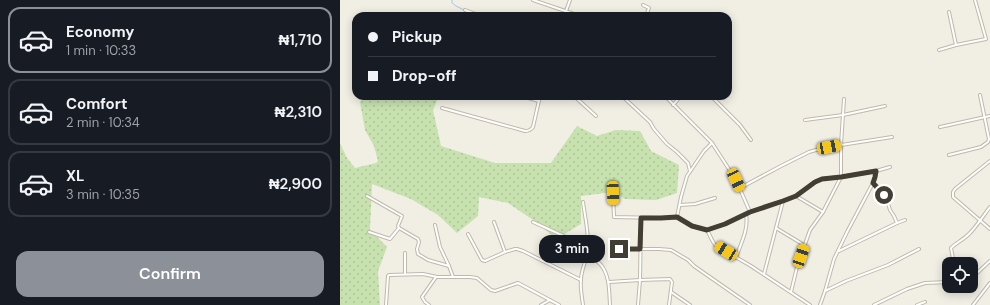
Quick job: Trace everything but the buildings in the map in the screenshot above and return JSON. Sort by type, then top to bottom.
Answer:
[{"type":"street","points":[[533,0],[566,11],[570,0]]},
{"type":"street","points":[[974,0],[986,39]]},
{"type":"street","points":[[643,6],[649,8],[648,12]]},
{"type":"street","points":[[465,10],[470,12]]},
{"type":"street","points":[[949,12],[956,45]]},
{"type":"street","points":[[939,50],[989,38]]},
{"type":"street","points":[[949,155],[981,147],[988,142],[989,139],[980,95]]},
{"type":"street","points":[[791,292],[797,267],[810,230],[823,212],[841,177],[841,145],[844,99]]},
{"type":"street","points":[[442,108],[528,131],[533,127],[539,101],[535,100]]},
{"type":"street","points":[[578,100],[596,116]]},
{"type":"street","points":[[626,100],[650,122],[667,144],[688,163],[690,172]]},
{"type":"street","points":[[669,100],[712,142],[736,180],[750,212]]},
{"type":"street","points":[[673,105],[677,100]]},
{"type":"street","points":[[715,100],[740,126],[751,140]]},
{"type":"street","points":[[805,120],[885,106]]},
{"type":"street","points":[[940,127],[990,116]]},
{"type":"street","points":[[740,188],[809,152],[892,137]]},
{"type":"street","points":[[677,217],[687,176],[712,142]]},
{"type":"street","points":[[990,161],[955,189],[952,197],[990,229]]},
{"type":"street","points":[[613,193],[614,217],[677,217],[692,226],[707,230],[725,224],[750,212],[796,196],[815,182],[822,179],[876,171],[890,167]]},
{"type":"street","points":[[820,305],[834,259],[873,183],[876,171]]},
{"type":"street","points":[[873,183],[886,197],[896,223]]},
{"type":"street","points":[[367,196],[401,214],[402,216],[398,226],[399,228],[390,239],[369,232]]},
{"type":"street","points":[[796,196],[823,212]]},
{"type":"street","points":[[680,205],[695,204],[716,198]]},
{"type":"street","points":[[764,274],[783,201]]},
{"type":"street","points":[[583,202],[588,247],[581,280],[583,305]]},
{"type":"street","points":[[953,257],[951,248],[968,235],[990,207]]},
{"type":"street","points":[[736,258],[746,228],[746,215]]},
{"type":"street","points":[[638,305],[641,218]]},
{"type":"street","points":[[838,251],[905,220]]},
{"type":"street","points":[[494,222],[505,252]]},
{"type":"street","points":[[533,222],[588,247]]},
{"type":"street","points":[[435,226],[440,247],[453,277]]},
{"type":"street","points":[[399,228],[418,239],[418,254],[428,260],[449,266]]},
{"type":"street","points":[[776,228],[804,245]]},
{"type":"street","points":[[707,230],[715,245],[764,274],[810,305]]},
{"type":"street","points":[[468,234],[482,260],[485,261],[505,252],[517,249],[581,280]]},
{"type":"street","points":[[619,249],[667,249],[675,252],[750,305]]},
{"type":"street","points":[[825,291],[919,249]]},
{"type":"street","points":[[588,252],[602,267],[609,282],[610,305]]},
{"type":"street","points":[[405,253],[405,274]]},
{"type":"street","points":[[978,272],[990,261]]},
{"type":"street","points":[[386,305],[388,276],[391,274],[423,274],[436,277],[470,276],[477,278],[491,290],[495,291],[518,283],[559,305]]},
{"type":"street","points":[[429,305],[426,304],[422,297],[436,277]]},
{"type":"street","points":[[609,282],[670,279],[672,282],[669,305]]},
{"type":"street","points":[[874,305],[907,289],[926,283],[942,282]]},
{"type":"street","points":[[973,305],[990,283]]},
{"type":"street","points":[[671,292],[690,305]]},
{"type":"street","points":[[540,305],[550,300]]},
{"type":"street","points":[[917,305],[925,302]]},
{"type":"green space","points":[[362,100],[437,100],[433,110],[441,146],[495,163],[551,163],[577,126],[597,136],[616,130],[640,131],[651,151],[679,165],[677,193],[656,200],[625,199],[613,192],[581,196],[581,224],[556,239],[539,224],[508,203],[479,197],[478,216],[457,233],[438,215],[411,199],[372,184],[370,230],[387,247],[378,271],[380,305],[340,305],[340,143],[347,158],[355,168],[376,163],[378,161],[374,146],[365,130],[360,102]]},
{"type":"waterway","points":[[452,0],[452,3],[464,10]]},
{"type":"route","points":[[619,249],[640,249],[641,218],[677,217],[692,226],[707,230],[725,224],[750,212],[796,196],[815,182],[822,179],[876,171],[873,183],[884,195]]}]
